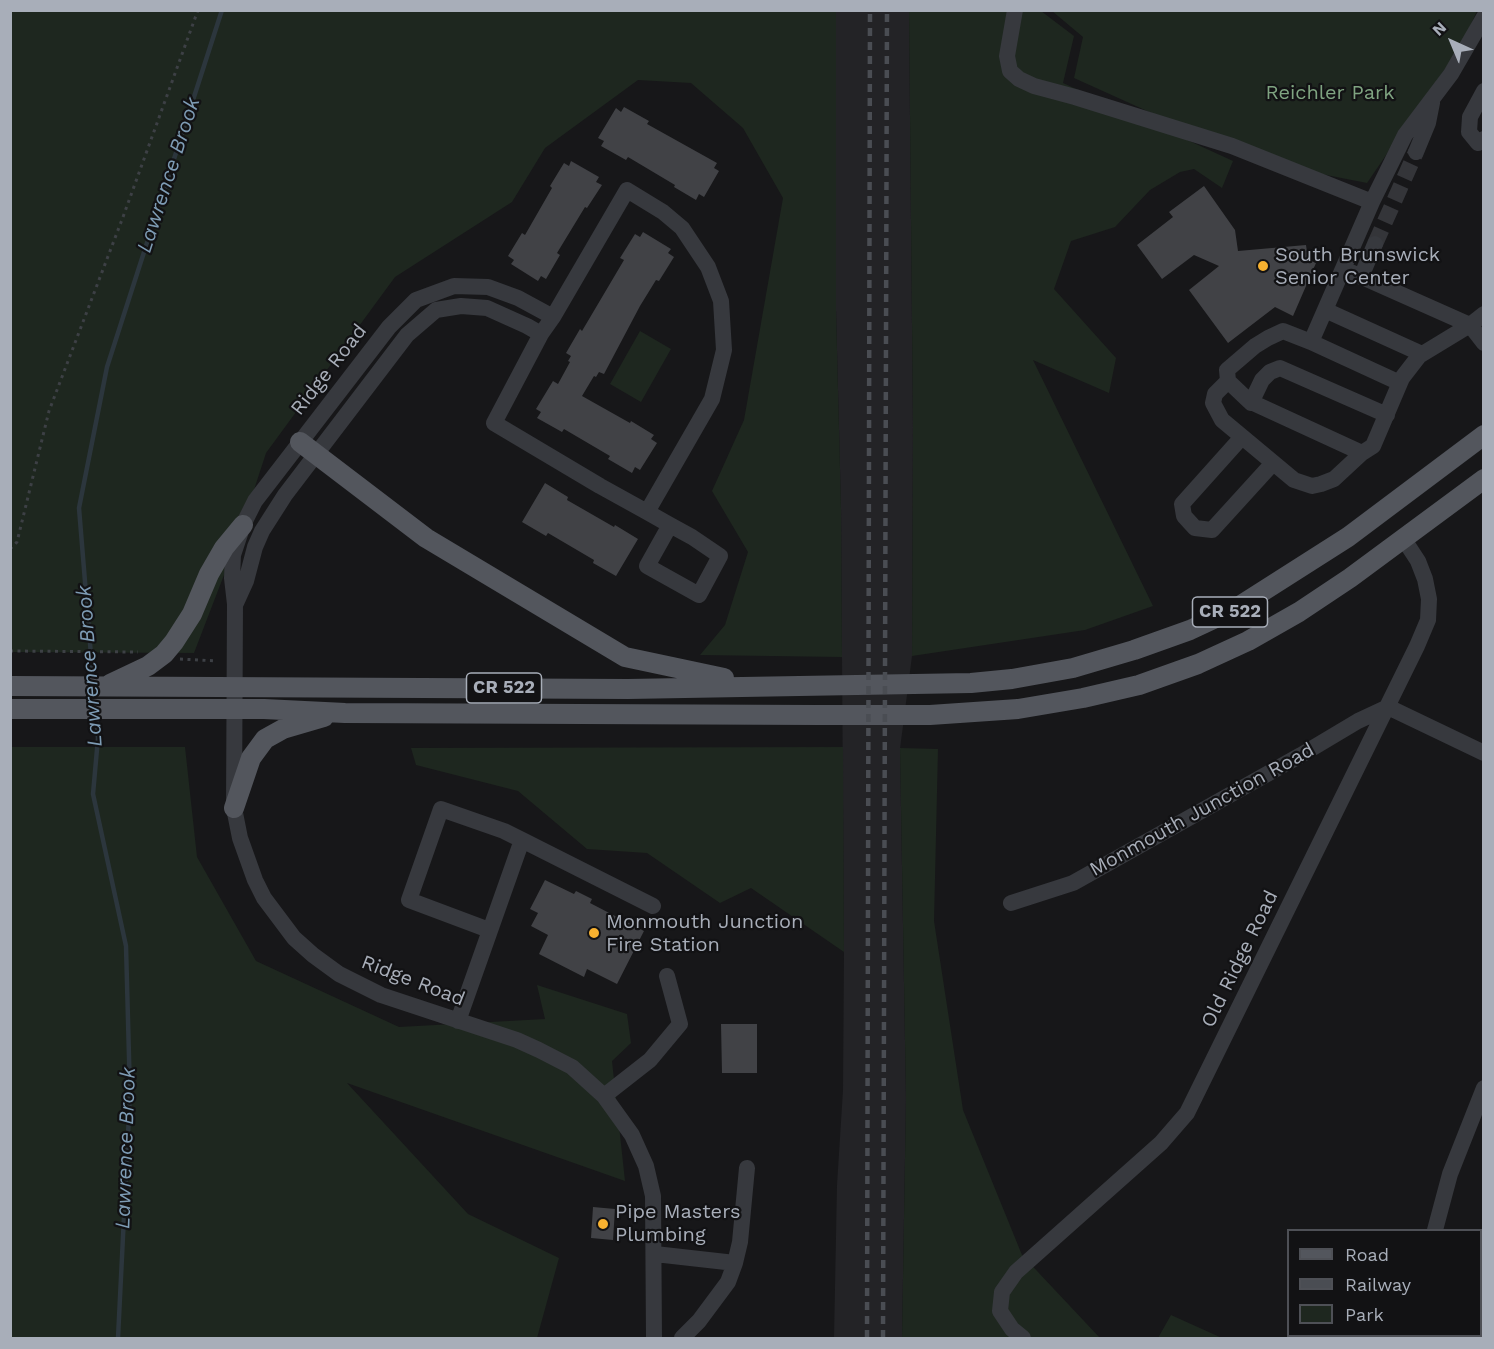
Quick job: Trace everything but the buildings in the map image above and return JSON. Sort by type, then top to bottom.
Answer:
[{"type":"main road","name":"CR 522","points":[[10,686],[628,689],[971,683],[1012,679],[1073,668],[1134,650],[1226,613],[1279,583],[1348,537],[1484,435]]},
{"type":"main road","points":[[300,442],[426,538],[625,657],[703,675],[774,686]]},
{"type":"main road","name":"CR 522","points":[[10,709],[264,709],[345,713],[816,715],[930,715],[1018,710],[1139,685],[1198,664],[1248,641],[1299,612],[1350,578],[1484,479]]},
{"type":"main road","points":[[105,687],[148,666],[164,654],[192,614],[209,574],[224,548],[243,525]]},
{"type":"main road","points":[[234,808],[251,758],[265,739],[283,729],[345,713]]},
{"type":"street","points":[[1015,10],[1007,56],[1011,71],[1019,79],[1034,86],[1232,146],[1372,202]]},
{"type":"street","points":[[1311,342],[1372,202],[1405,135],[1451,74],[1484,16]]},
{"type":"street","points":[[1484,91],[1470,117],[1469,132],[1478,143],[1484,139]]},
{"type":"street","points":[[1416,152],[1428,123],[1432,99]]},
{"type":"street","points":[[646,512],[712,399],[724,350],[721,301],[708,267],[682,228],[663,212],[627,190],[541,334],[494,423],[646,512],[670,525],[720,556],[699,595],[647,566],[670,525]]},
{"type":"street","points":[[1362,277],[1376,244]]},
{"type":"street","points":[[1344,269],[1477,325],[1484,343]]},
{"type":"street","name":"Ridge Road","points":[[553,317],[518,298],[488,287],[454,286],[416,300],[389,327],[255,501],[243,525],[233,555],[232,578],[235,604],[234,808],[240,838],[255,880],[270,905],[300,944],[339,974],[359,986],[517,1040],[539,1050],[572,1067],[604,1096],[632,1135],[646,1166],[653,1196],[654,1338]]},
{"type":"street","name":"Ridge Road","points":[[235,604],[246,581],[262,531],[285,495],[407,335],[436,310],[461,306],[487,308],[541,334]]},
{"type":"street","points":[[1325,310],[1422,354]]},
{"type":"street","points":[[1228,381],[1215,394],[1214,402],[1222,420],[1294,480],[1312,486],[1334,479],[1373,446],[1400,383],[1422,354],[1477,325],[1484,314]]},
{"type":"street","points":[[1362,453],[1251,403],[1228,381],[1227,370],[1255,346],[1283,331],[1400,383]]},
{"type":"street","points":[[1251,403],[1262,380],[1270,372],[1280,368],[1386,415]]},
{"type":"street","points":[[1242,437],[1182,504],[1184,516],[1195,528],[1212,530],[1273,463]]},
{"type":"street","name":"Old Ridge Road","points":[[1023,1338],[1012,1329],[1000,1311],[1002,1292],[1016,1272],[1161,1143],[1187,1113],[1388,707],[1428,620],[1429,599],[1425,579],[1418,561],[1403,538]]},
{"type":"street","points":[[1388,707],[1484,753]]},
{"type":"street","name":"Monmouth Junction Road","points":[[1011,903],[1073,883],[1358,721],[1388,707]]},
{"type":"street","points":[[489,930],[409,900],[441,809],[504,831],[653,906]]},
{"type":"street","points":[[458,1020],[522,840]]},
{"type":"street","points":[[604,1096],[650,1060],[680,1024],[667,976]]},
{"type":"street","points":[[1435,1229],[1450,1173],[1484,1088]]},
{"type":"street","points":[[682,1338],[728,1282],[740,1242],[747,1168]]},
{"type":"street","points":[[655,1254],[735,1263]]},
{"type":"path","points":[[10,549],[17,542],[49,411],[198,10]]},
{"type":"path","points":[[10,651],[116,653]]},
{"type":"path","points":[[173,654],[180,659],[217,661]]},
{"type":"shaded area","points":[[836,11],[909,11],[913,427],[912,656],[900,749],[906,1099],[902,1338],[834,1338],[837,1185],[843,1090],[844,952],[841,509],[836,311]]},
{"type":"green space","points":[[11,11],[836,11],[836,311],[842,657],[700,655],[725,625],[748,552],[712,491],[744,420],[783,198],[743,128],[691,83],[638,80],[545,148],[512,202],[395,277],[266,453],[239,536],[194,653],[11,652]]},
{"type":"green space","points":[[909,11],[1041,11],[1074,36],[1063,83],[1233,161],[1222,188],[1194,169],[1180,172],[1150,190],[1115,227],[1071,241],[1054,289],[1116,358],[1109,393],[1033,360],[1153,606],[1085,630],[912,656],[913,427]]},
{"type":"green space","name":"Reichler Park","points":[[1052,11],[1477,11],[1462,44],[1367,183],[1260,162],[1074,78],[1083,37]]},
{"type":"green space","points":[[640,331],[671,349],[641,402],[610,384]]},
{"type":"green space","points":[[11,747],[185,747],[197,857],[256,961],[399,1027],[545,1019],[537,985],[627,1014],[631,1043],[612,1061],[625,1181],[347,1083],[468,1214],[559,1258],[537,1338],[11,1338]]},
{"type":"green space","points":[[843,747],[844,952],[751,888],[720,903],[647,853],[587,849],[518,791],[416,765],[411,748]]},
{"type":"green space","points":[[900,748],[938,749],[934,921],[963,1110],[1022,1255],[1100,1338],[902,1338],[906,1099]]},
{"type":"green space","points":[[1171,1315],[1222,1338],[1158,1338]]},
{"type":"waterway","name":"Lawrence Brook","points":[[93,680],[79,508],[107,367],[222,10]]},
{"type":"waterway","name":"Lawrence Brook","points":[[96,715],[98,738],[93,794],[126,946],[130,1094],[118,1338]]},
{"type":"tunnel","points":[[1375,244],[1416,152]]},
{"type":"railway","points":[[867,1338],[870,10]]},
{"type":"railway","points":[[883,1338],[887,10]]},
{"type":"place","name":"South Brunswick Senior Center","points":[[1263,266]]},
{"type":"place","name":"Monmouth Junction Fire Station","points":[[594,933]]},
{"type":"place","name":"Pipe Masters Plumbing","points":[[603,1224]]}]
